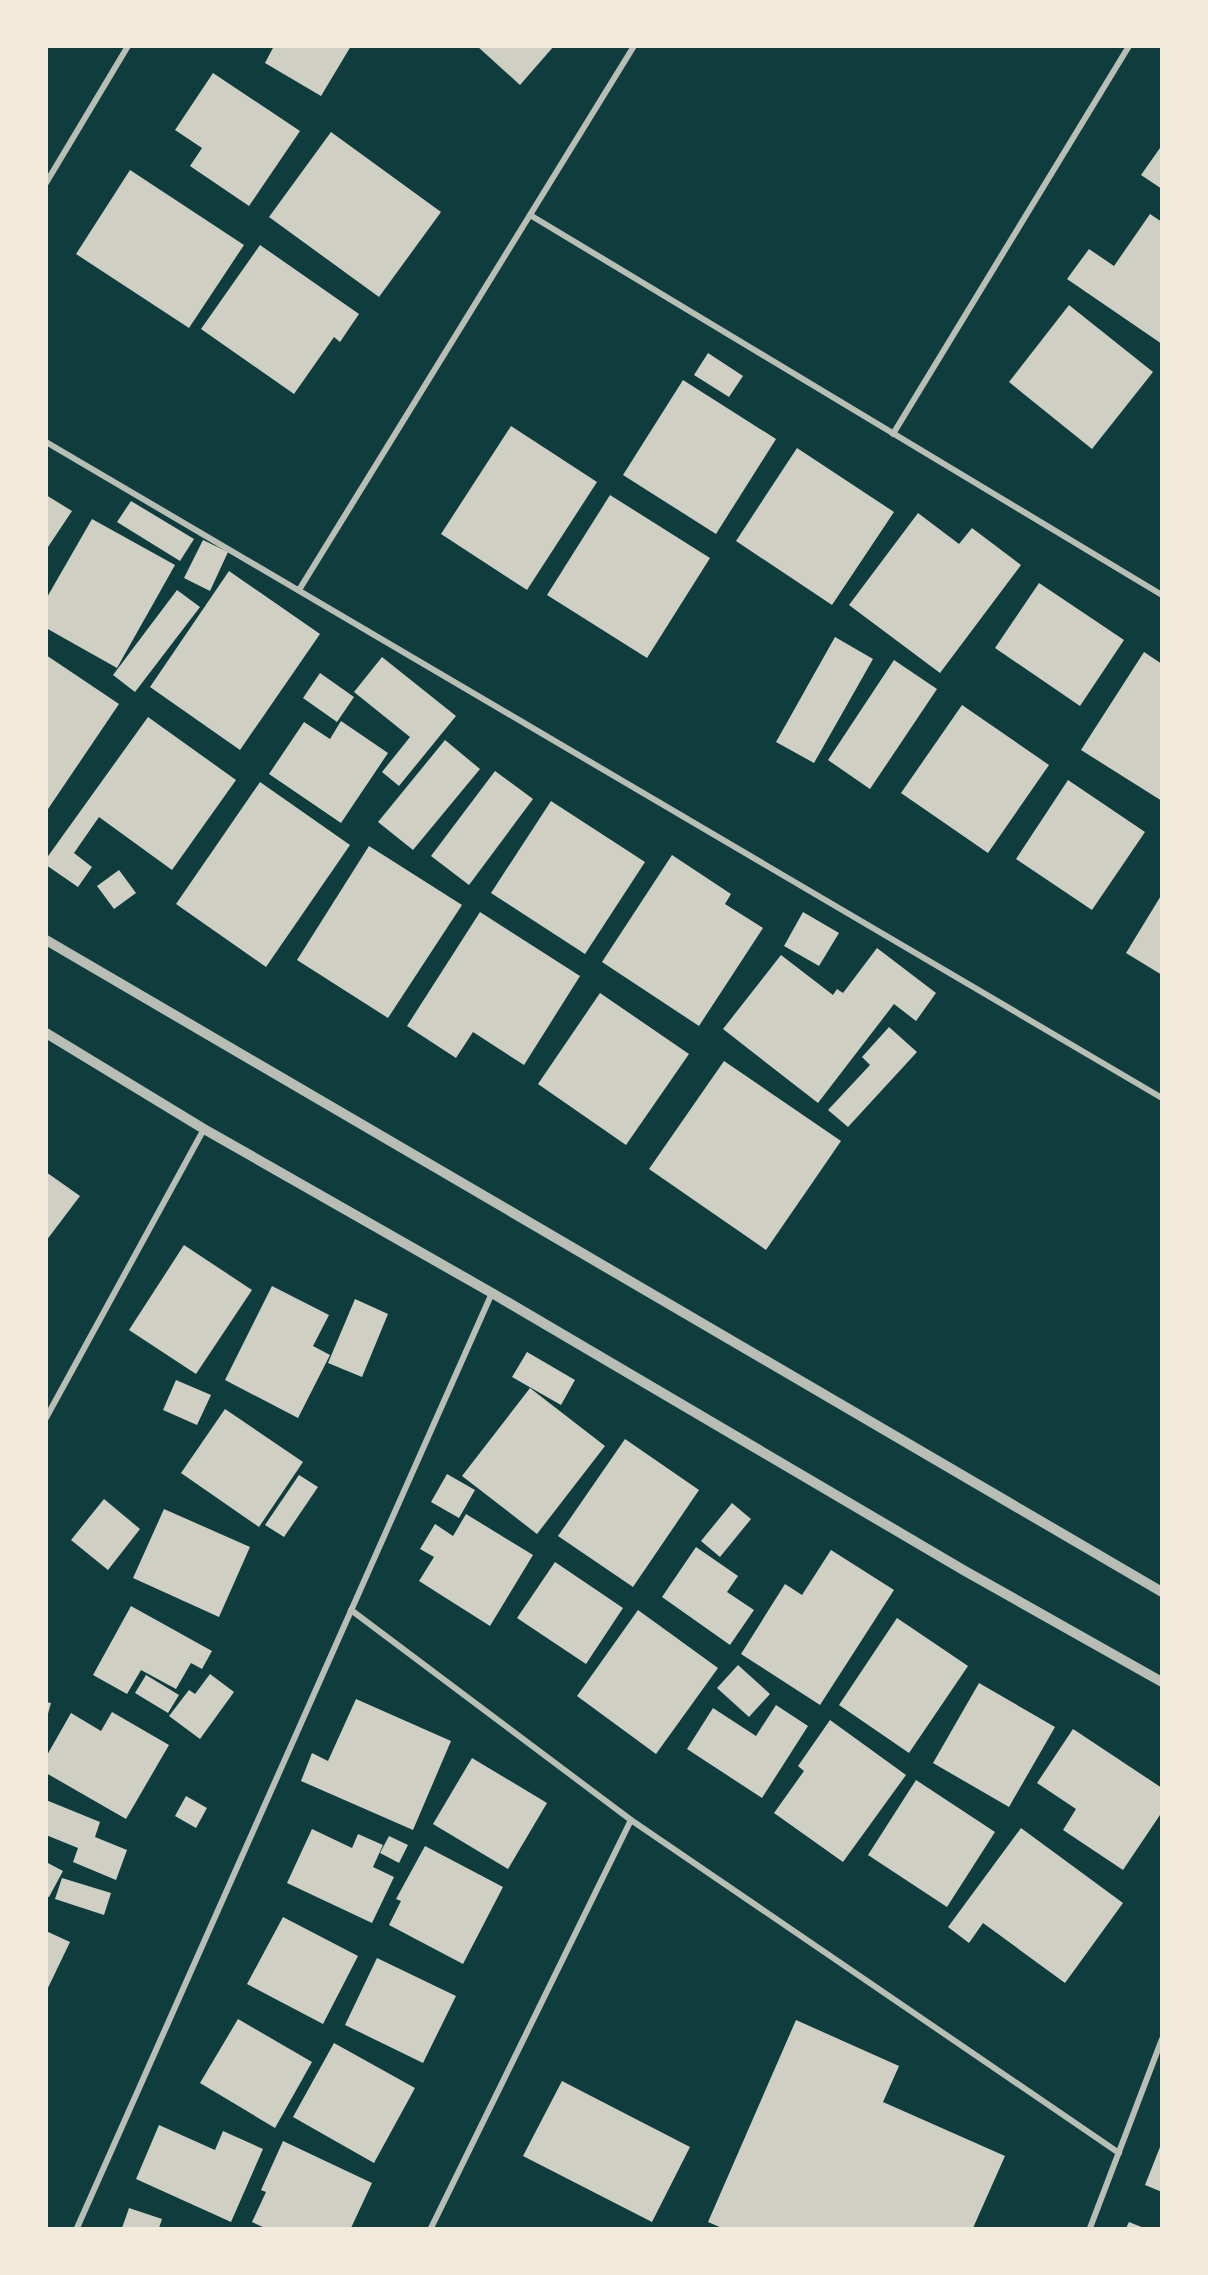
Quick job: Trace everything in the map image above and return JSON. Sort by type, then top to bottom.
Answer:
[{"type":"street","points":[[46,183],[128,46]]},
{"type":"street","points":[[299,590],[634,46]]},
{"type":"street","points":[[893,434],[1129,46]]},
{"type":"street","points":[[530,215],[1161,596]]},
{"type":"street","points":[[46,442],[1161,1098]]},
{"type":"street","points":[[46,940],[1161,1592]]},
{"type":"street","points":[[46,1033],[204,1129],[492,1293],[955,1565],[1161,1682]]},
{"type":"street","points":[[47,1415],[204,1129]]},
{"type":"street","points":[[77,2229],[492,1293]]},
{"type":"street","points":[[351,1610],[631,1820],[1119,2153]]},
{"type":"street","points":[[431,2229],[631,1820]]},
{"type":"street","points":[[1090,2229],[1161,2039]]},
{"type":"building","points":[[274,46],[351,46],[321,96],[265,63]]},
{"type":"building","points":[[477,46],[554,46],[520,85]]},
{"type":"building","points":[[213,73],[300,131],[249,206],[190,166],[202,148],[175,130]]},
{"type":"building","points":[[331,132],[441,212],[379,297],[269,217]]},
{"type":"building","points":[[1160,148],[1162,149],[1162,189],[1141,175]]},
{"type":"building","points":[[130,170],[244,245],[189,328],[76,254]]},
{"type":"building","points":[[1150,214],[1162,222],[1162,344],[1067,279],[1089,249],[1114,266]]},
{"type":"building","points":[[260,245],[359,314],[340,342],[334,337],[294,394],[201,329]]},
{"type":"building","points":[[1069,305],[1153,372],[1092,449],[1009,382]]},
{"type":"building","points":[[708,353],[743,376],[729,397],[694,375]]},
{"type":"building","points":[[683,380],[776,439],[716,534],[623,475]]},
{"type":"building","points":[[511,426],[597,482],[527,590],[441,534]]},
{"type":"building","points":[[797,448],[894,512],[832,605],[736,541]]},
{"type":"building","points":[[46,495],[72,511],[46,550]]},
{"type":"building","points":[[610,495],[710,558],[647,658],[547,595]]},
{"type":"building","points":[[131,501],[194,539],[180,561],[117,522]]},
{"type":"building","points":[[918,513],[959,544],[972,528],[1021,565],[940,673],[849,605]]},
{"type":"building","points":[[92,519],[175,565],[117,668],[46,628],[46,599]]},
{"type":"building","points":[[203,540],[228,552],[210,591],[184,578]]},
{"type":"building","points":[[229,571],[320,634],[240,750],[150,687]]},
{"type":"building","points":[[1039,583],[1124,640],[1080,706],[995,648]]},
{"type":"building","points":[[177,590],[200,607],[135,692],[113,675]]},
{"type":"building","points":[[835,637],[873,659],[814,763],[776,742]]},
{"type":"building","points":[[1144,652],[1162,664],[1162,801],[1081,750]]},
{"type":"building","points":[[46,655],[119,704],[46,812]]},
{"type":"building","points":[[382,657],[456,716],[399,786],[382,772],[410,737],[354,692]]},
{"type":"building","points":[[894,660],[937,689],[870,789],[828,760]]},
{"type":"building","points":[[320,673],[354,697],[337,722],[303,698]]},
{"type":"building","points":[[962,705],[1049,765],[988,853],[901,793]]},
{"type":"building","points":[[148,717],[236,780],[172,870],[99,817],[74,853],[92,867],[78,887],[46,865],[46,859]]},
{"type":"building","points":[[341,721],[388,753],[341,823],[269,774],[304,722],[330,739]]},
{"type":"building","points":[[445,740],[480,769],[413,850],[378,822]]},
{"type":"building","points":[[495,771],[533,799],[469,885],[431,856]]},
{"type":"building","points":[[1068,780],[1145,832],[1092,910],[1016,859]]},
{"type":"building","points":[[260,782],[350,845],[266,967],[176,904]]},
{"type":"building","points":[[551,801],[645,862],[585,954],[491,893]]},
{"type":"building","points":[[369,846],[462,905],[388,1018],[297,960]]},
{"type":"building","points":[[672,855],[731,894],[725,904],[763,928],[699,1026],[602,962]]},
{"type":"building","points":[[119,870],[136,893],[114,909],[97,886]]},
{"type":"building","points":[[1162,894],[1162,975],[1126,953]]},
{"type":"building","points":[[480,912],[580,976],[524,1065],[473,1032],[456,1058],[407,1026]]},
{"type":"building","points":[[803,912],[839,933],[819,966],[784,946]]},
{"type":"building","points":[[877,948],[936,993],[916,1021],[894,1004],[818,1103],[723,1029],[781,955],[833,995],[837,989],[843,993]]},
{"type":"building","points":[[600,993],[689,1054],[626,1145],[538,1084]]},
{"type":"building","points":[[889,1027],[917,1052],[848,1127],[828,1110],[870,1065],[862,1057]]},
{"type":"building","points":[[724,1061],[841,1141],[766,1250],[649,1169]]},
{"type":"building","points":[[46,1172],[80,1196],[46,1241]]},
{"type":"building","points":[[184,1245],[252,1290],[196,1374],[129,1330]]},
{"type":"building","points":[[272,1286],[329,1315],[313,1346],[330,1355],[298,1418],[225,1380]]},
{"type":"building","points":[[355,1299],[388,1314],[362,1377],[328,1363]]},
{"type":"building","points":[[527,1352],[575,1380],[561,1405],[512,1377]]},
{"type":"building","points":[[176,1380],[211,1395],[197,1425],[163,1410]]},
{"type":"building","points":[[530,1388],[605,1446],[537,1534],[462,1476]]},
{"type":"building","points":[[225,1409],[303,1462],[259,1527],[181,1473]]},
{"type":"building","points":[[625,1439],[699,1490],[633,1587],[558,1536]]},
{"type":"building","points":[[447,1474],[475,1490],[459,1518],[431,1502]]},
{"type":"building","points":[[299,1475],[318,1487],[284,1537],[265,1525]]},
{"type":"building","points":[[104,1499],[140,1529],[108,1570],[71,1540]]},
{"type":"building","points":[[732,1503],[751,1519],[720,1557],[701,1541]]},
{"type":"building","points":[[164,1509],[250,1547],[219,1617],[133,1578]]},
{"type":"building","points":[[466,1514],[533,1555],[490,1626],[419,1581],[434,1557],[420,1549],[435,1524],[453,1536]]},
{"type":"building","points":[[696,1547],[738,1576],[727,1592],[754,1610],[730,1645],[662,1597]]},
{"type":"building","points":[[831,1550],[894,1590],[820,1705],[741,1654],[785,1584],[802,1595]]},
{"type":"building","points":[[555,1562],[623,1608],[586,1664],[517,1618]]},
{"type":"building","points":[[131,1606],[212,1651],[202,1669],[191,1663],[176,1689],[141,1670],[127,1694],[93,1675]]},
{"type":"building","points":[[638,1610],[718,1668],[656,1754],[577,1696]]},
{"type":"building","points":[[897,1618],[968,1666],[909,1753],[839,1705]]},
{"type":"building","points":[[738,1665],[770,1694],[749,1717],[717,1688]]},
{"type":"building","points":[[210,1674],[234,1692],[200,1739],[169,1716],[189,1690],[195,1694]]},
{"type":"building","points":[[146,1675],[179,1695],[168,1713],[135,1693]]},
{"type":"building","points":[[979,1683],[1055,1727],[1009,1807],[933,1763]]},
{"type":"building","points":[[356,1699],[451,1741],[413,1830],[301,1781],[312,1753],[328,1761]]},
{"type":"building","points":[[46,1702],[51,1703],[47,1717],[46,1717]]},
{"type":"building","points":[[776,1705],[808,1726],[762,1798],[687,1749],[713,1708],[756,1736]]},
{"type":"building","points":[[112,1712],[169,1745],[126,1819],[46,1773],[46,1757],[71,1713],[101,1731]]},
{"type":"building","points":[[830,1720],[906,1775],[843,1862],[774,1813],[804,1771],[798,1766]]},
{"type":"building","points":[[1073,1729],[1162,1788],[1162,1812],[1123,1870],[1063,1830],[1076,1809],[1037,1783]]},
{"type":"building","points":[[472,1758],[547,1803],[508,1869],[433,1824]]},
{"type":"building","points":[[916,1780],[995,1832],[947,1907],[868,1855]]},
{"type":"building","points":[[186,1796],[207,1808],[196,1828],[175,1816]]},
{"type":"building","points":[[46,1800],[100,1822],[95,1837],[127,1850],[116,1880],[73,1862],[78,1848],[46,1835]]},
{"type":"building","points":[[1021,1828],[1123,1903],[1065,1983],[983,1923],[969,1943],[948,1927]]},
{"type":"building","points":[[312,1829],[352,1848],[358,1834],[383,1845],[373,1867],[394,1877],[372,1923],[287,1883]]},
{"type":"building","points":[[389,1836],[408,1845],[399,1863],[380,1853]]},
{"type":"building","points":[[425,1846],[503,1887],[463,1964],[389,1925],[401,1901],[396,1899]]},
{"type":"building","points":[[46,1862],[63,1871],[49,1897],[46,1896]]},
{"type":"building","points":[[62,1878],[111,1893],[104,1915],[55,1899]]},
{"type":"building","points":[[283,1917],[358,1956],[323,2024],[247,1984]]},
{"type":"building","points":[[46,1931],[70,1942],[46,1992]]},
{"type":"building","points":[[377,1958],[456,1996],[423,2063],[345,2025]]},
{"type":"building","points":[[238,2019],[312,2062],[275,2128],[200,2083]]},
{"type":"building","points":[[796,2020],[899,2066],[883,2102],[1005,2156],[973,2228],[722,2228],[708,2222]]},
{"type":"building","points":[[334,2043],[415,2088],[374,2163],[293,2117]]},
{"type":"building","points":[[562,2081],[690,2147],[652,2222],[523,2156]]},
{"type":"building","points":[[159,2125],[215,2150],[223,2131],[263,2149],[231,2222],[136,2179]]},
{"type":"building","points":[[283,2141],[372,2183],[351,2228],[265,2228],[252,2222],[266,2192],[261,2190]]},
{"type":"building","points":[[1162,2142],[1162,2192],[1145,2185]]},
{"type":"building","points":[[129,2208],[162,2219],[159,2228],[122,2228]]},
{"type":"building","points":[[1129,2222],[1144,2228],[1126,2228]]}]
